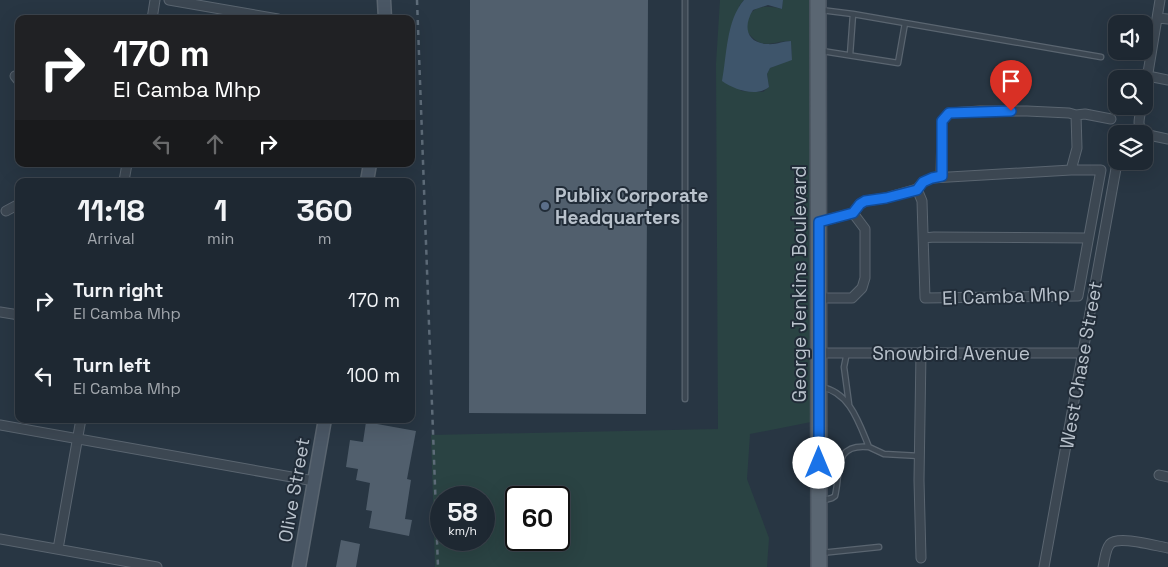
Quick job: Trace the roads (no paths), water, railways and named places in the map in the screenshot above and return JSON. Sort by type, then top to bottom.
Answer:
[{"type":"main road","points":[[384,0],[384,15]]},
{"type":"main road","name":"George Jenkins Boulevard","points":[[818,5],[819,560]]},
{"type":"main road","name":"Olive Street","points":[[299,567],[324,423]]},
{"type":"street","points":[[153,15],[155,0]]},
{"type":"street","points":[[170,0],[226,5],[263,15]]},
{"type":"street","points":[[1149,70],[1160,0]]},
{"type":"street","points":[[1158,18],[1168,19]]},
{"type":"street","points":[[1153,77],[1168,80]]},
{"type":"street","points":[[942,176],[942,121],[949,113],[1027,111],[1085,114],[1112,119]]},
{"type":"street","points":[[819,222],[853,213],[865,201],[917,190],[923,182],[932,178],[1071,170],[1077,148],[1076,115]]},
{"type":"street","points":[[1153,136],[1168,139]]},
{"type":"street","name":"West Chase Street","points":[[1071,170],[1101,170],[1083,271]]},
{"type":"street","name":"West Chase Street","points":[[1044,567],[1116,170]]},
{"type":"street","points":[[917,190],[922,201],[924,238],[1088,238]]},
{"type":"street","points":[[6,211],[15,206]]},
{"type":"street","points":[[819,298],[852,298],[859,293],[864,284],[865,229],[853,213]]},
{"type":"street","name":"El Camba Mhp","points":[[924,238],[925,298],[1078,296],[1083,271]]},
{"type":"street","points":[[0,312],[15,314]]},
{"type":"street","name":"Snowbird Avenue","points":[[819,352],[1083,353]]},
{"type":"street","points":[[921,352],[921,558]]},
{"type":"street","points":[[58,549],[80,423]]},
{"type":"street","points":[[0,425],[314,481]]},
{"type":"street","points":[[0,539],[157,567]]},
{"type":"street","points":[[1104,567],[1106,549],[1119,539],[1168,548]]},
{"type":"lane","points":[[685,0],[685,399]]},
{"type":"lane","points":[[818,5],[852,14],[1101,57]]},
{"type":"lane","points":[[850,55],[852,14]]},
{"type":"lane","points":[[818,50],[898,63],[905,23]]},
{"type":"lane","points":[[848,352],[844,367],[849,405]]},
{"type":"lane","points":[[819,387],[832,389],[840,394],[849,405],[869,447]]},
{"type":"lane","points":[[819,501],[835,496],[839,466],[847,450],[852,447],[869,447],[884,454],[920,456]]},
{"type":"lane","points":[[819,560],[879,547]]},
{"type":"water","points":[[744,0],[783,0],[782,9],[768,5],[753,10],[747,28],[751,37],[760,43],[770,44],[791,41],[792,60],[770,68],[767,74],[769,87],[758,92],[739,89],[722,81],[730,28],[738,8]]},
{"type":"railway","points":[[417,0],[438,567]]},
{"type":"place","name":"Publix Corporate Headquarters","points":[[545,206]]}]
